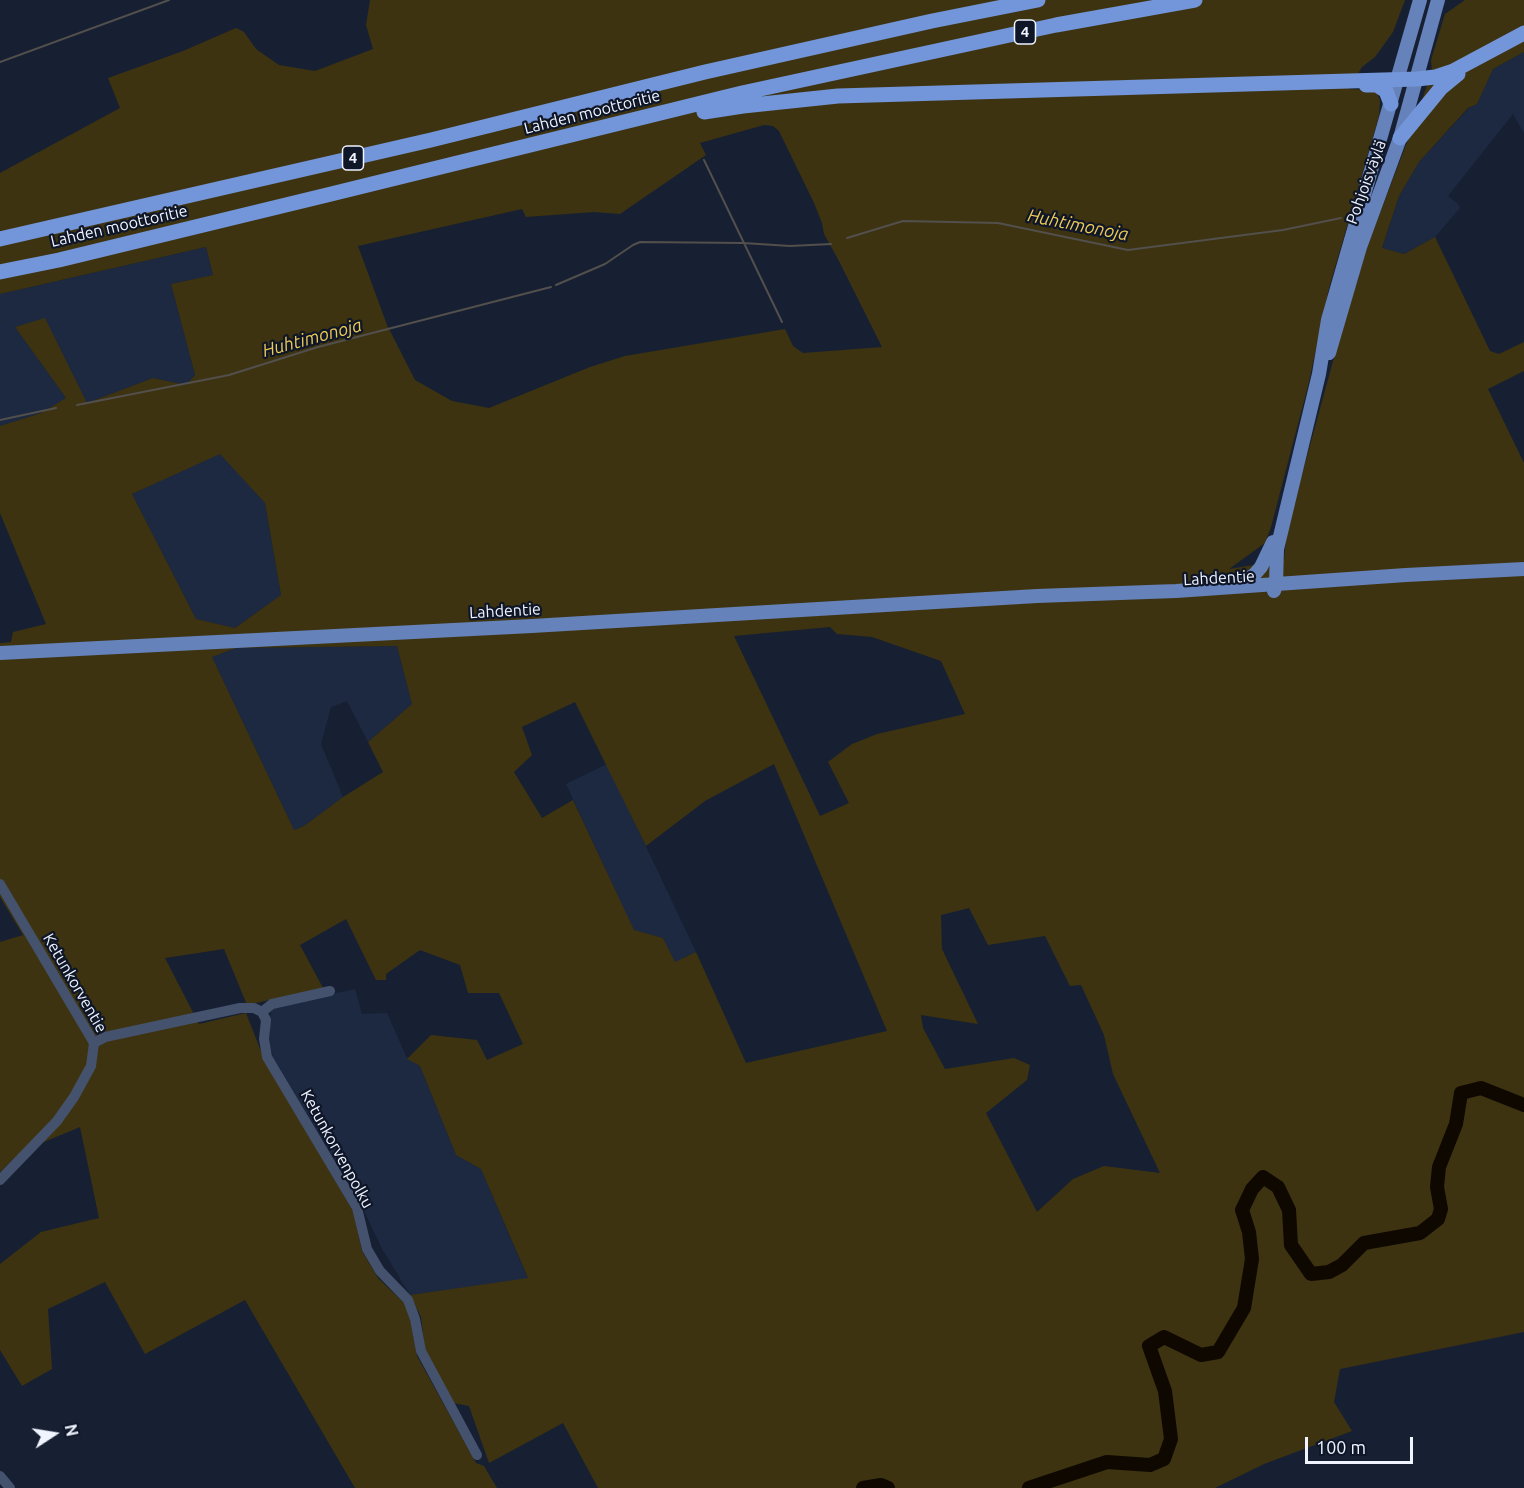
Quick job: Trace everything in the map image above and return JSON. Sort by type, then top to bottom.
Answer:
[{"type":"highway","points":[[932,21],[1010,0]]},
{"type":"highway","name":"Lahden moottoritie","points":[[0,239],[386,151],[705,72],[932,21],[1038,0]]},
{"type":"highway","name":"Lahden moottoritie","points":[[0,272],[59,260],[742,93],[1056,25],[1195,0]]},
{"type":"highway","points":[[603,128],[743,106],[838,96],[1417,79],[1436,77],[1454,71],[1524,33]]},
{"type":"highway","points":[[1400,138],[1441,88],[1488,54]]},
{"type":"highway","points":[[1352,81],[1364,85],[1377,85],[1386,91],[1391,104]]},
{"type":"main road","name":"Pohjoisväylä","points":[[1274,587],[1277,549],[1319,374],[1336,287],[1399,80],[1420,0]]},
{"type":"main road","name":"Pohjoisväylä","points":[[1319,374],[1332,346],[1360,247],[1400,138],[1438,0]]},
{"type":"main road","name":"Pohjoisväylä","points":[[1274,587],[1269,567],[1273,542],[1301,445]]},
{"type":"main road","name":"Pohjoisväylä","points":[[1235,587],[1254,575],[1261,567],[1273,542]]},
{"type":"main road","name":"Lahdentie","points":[[1011,599],[1038,602],[1524,569]]},
{"type":"main road","name":"Lahdentie","points":[[0,653],[1037,596],[1274,587]]},
{"type":"street","name":"Ketunkorventie","points":[[0,884],[94,1043],[91,1066],[74,1097],[57,1121],[0,1180]]},
{"type":"street","points":[[94,1043],[105,1037],[240,1008],[254,1008],[262,1012],[272,1004],[330,991]]},
{"type":"street","name":"Ketunkorvenpolku","points":[[262,1012],[266,1020],[264,1039],[267,1057],[357,1208],[367,1249],[380,1271],[408,1300],[416,1319],[421,1351],[477,1455]]},
{"type":"street","points":[[0,1476],[10,1488]]},
{"type":"shaded area","points":[[370,0],[1405,0],[1393,32],[1375,57],[1362,67],[1349,89],[1372,90],[1377,93],[1380,100],[1379,116],[1329,288],[1308,386],[1271,527],[1265,543],[1229,569],[1284,560],[1287,529],[1344,321],[1359,276],[1359,268],[1432,71],[1431,60],[1445,14],[1465,0],[1524,0],[1524,52],[1493,69],[1477,104],[1468,108],[1419,162],[1399,196],[1382,248],[1404,254],[1435,237],[1490,351],[1499,354],[1524,342],[1524,371],[1488,389],[1524,463],[1524,1332],[1340,1369],[1334,1402],[1352,1431],[1264,1464],[1215,1488],[598,1488],[563,1423],[489,1463],[469,1406],[453,1403],[425,1349],[421,1317],[410,1295],[528,1278],[481,1169],[456,1155],[420,1066],[407,1059],[431,1035],[477,1040],[487,1060],[523,1044],[499,993],[468,993],[460,965],[420,950],[386,974],[386,980],[376,980],[346,919],[300,945],[323,988],[247,1005],[224,949],[165,958],[199,1024],[246,1013],[264,1059],[353,1211],[362,1251],[378,1278],[404,1303],[410,1318],[417,1356],[476,1463],[484,1466],[497,1488],[355,1488],[245,1300],[145,1354],[105,1282],[48,1309],[52,1369],[22,1386],[0,1350],[0,1264],[41,1232],[99,1218],[80,1127],[22,1151],[0,1172],[0,942],[23,935],[0,897],[0,643],[11,642],[13,632],[46,624],[0,513],[0,426],[41,413],[66,398],[15,327],[45,318],[87,403],[153,378],[186,385],[195,375],[171,284],[213,275],[206,247],[0,294],[0,173],[120,108],[108,78],[183,51],[236,28],[244,32],[256,49],[279,65],[315,71],[373,49],[366,25]],"holes":[[[764,125],[773,126],[779,131],[814,203],[824,234],[882,347],[803,353],[793,346],[785,329],[625,356],[590,367],[489,408],[452,401],[415,380],[387,325],[358,246],[522,209],[526,217],[594,212],[620,214],[706,155],[700,143]],[[220,454],[265,503],[281,595],[235,628],[196,619],[132,494]],[[830,627],[837,634],[872,637],[941,661],[965,714],[877,734],[852,744],[828,762],[849,803],[820,816],[734,636]],[[397,646],[412,704],[368,742],[383,772],[343,797],[304,826],[294,830],[212,657],[236,648]],[[575,702],[646,846],[705,801],[774,764],[887,1031],[746,1063],[696,952],[675,962],[663,938],[634,930],[573,800],[542,818],[514,772],[532,755],[522,727]],[[969,908],[988,945],[1045,936],[1070,986],[1081,985],[1104,1035],[1113,1074],[1160,1173],[1104,1166],[1073,1179],[1037,1212],[986,1113],[1027,1080],[1030,1065],[1014,1058],[945,1069],[923,1028],[921,1015],[978,1024],[942,949],[941,915]]]},
{"type":"shaded area","points":[[1524,52],[1524,133],[1513,114],[1448,196],[1460,208],[1435,237],[1404,254],[1382,249],[1399,196],[1419,162],[1469,108],[1477,104],[1493,69]]},
{"type":"shaded area","points":[[206,247],[213,275],[171,284],[195,375],[186,385],[153,378],[87,403],[45,319],[15,327],[66,398],[41,413],[0,426],[0,294]]},
{"type":"shaded area","points":[[220,453],[265,503],[281,595],[235,628],[196,619],[132,494]]},
{"type":"shaded area","points":[[397,646],[412,704],[368,742],[347,701],[331,707],[321,744],[343,797],[304,826],[294,830],[212,657],[236,648]]},
{"type":"shaded area","points":[[607,764],[696,952],[675,963],[663,938],[634,931],[566,784]]},
{"type":"shaded area","points":[[355,989],[362,1014],[387,1013],[407,1058],[420,1066],[456,1155],[481,1169],[528,1279],[410,1295],[381,1247],[359,1200],[273,1057],[269,1043],[270,1017],[273,1006]]},
{"type":"waterway","points":[[0,62],[169,0]]},
{"type":"waterway","name":"Huhtimonoja","points":[[704,160],[782,322]]},
{"type":"waterway","name":"Huhtimonoja","points":[[847,238],[903,221],[998,223],[1128,250],[1283,230],[1341,218]]},
{"type":"waterway","name":"Huhtimonoja","points":[[556,285],[605,264],[640,242],[790,246],[831,244]]},
{"type":"waterway","name":"Huhtimonoja","points":[[77,405],[229,375],[318,347],[551,287]]},
{"type":"waterway","name":"Huhtimonoja","points":[[0,420],[56,408]]},
{"type":"waterway","points":[[1029,1488],[1107,1462],[1150,1465],[1164,1459],[1171,1439],[1165,1391],[1149,1346],[1164,1337],[1201,1355],[1218,1352],[1244,1308],[1252,1259],[1249,1232],[1242,1210],[1252,1189],[1263,1177],[1278,1187],[1289,1210],[1291,1245],[1311,1274],[1329,1272],[1342,1265],[1364,1243],[1420,1233],[1438,1219],[1441,1209],[1437,1187],[1439,1167],[1456,1124],[1461,1093],[1481,1088],[1524,1105]]},
{"type":"waterway","points":[[863,1488],[881,1485],[888,1488]]}]
